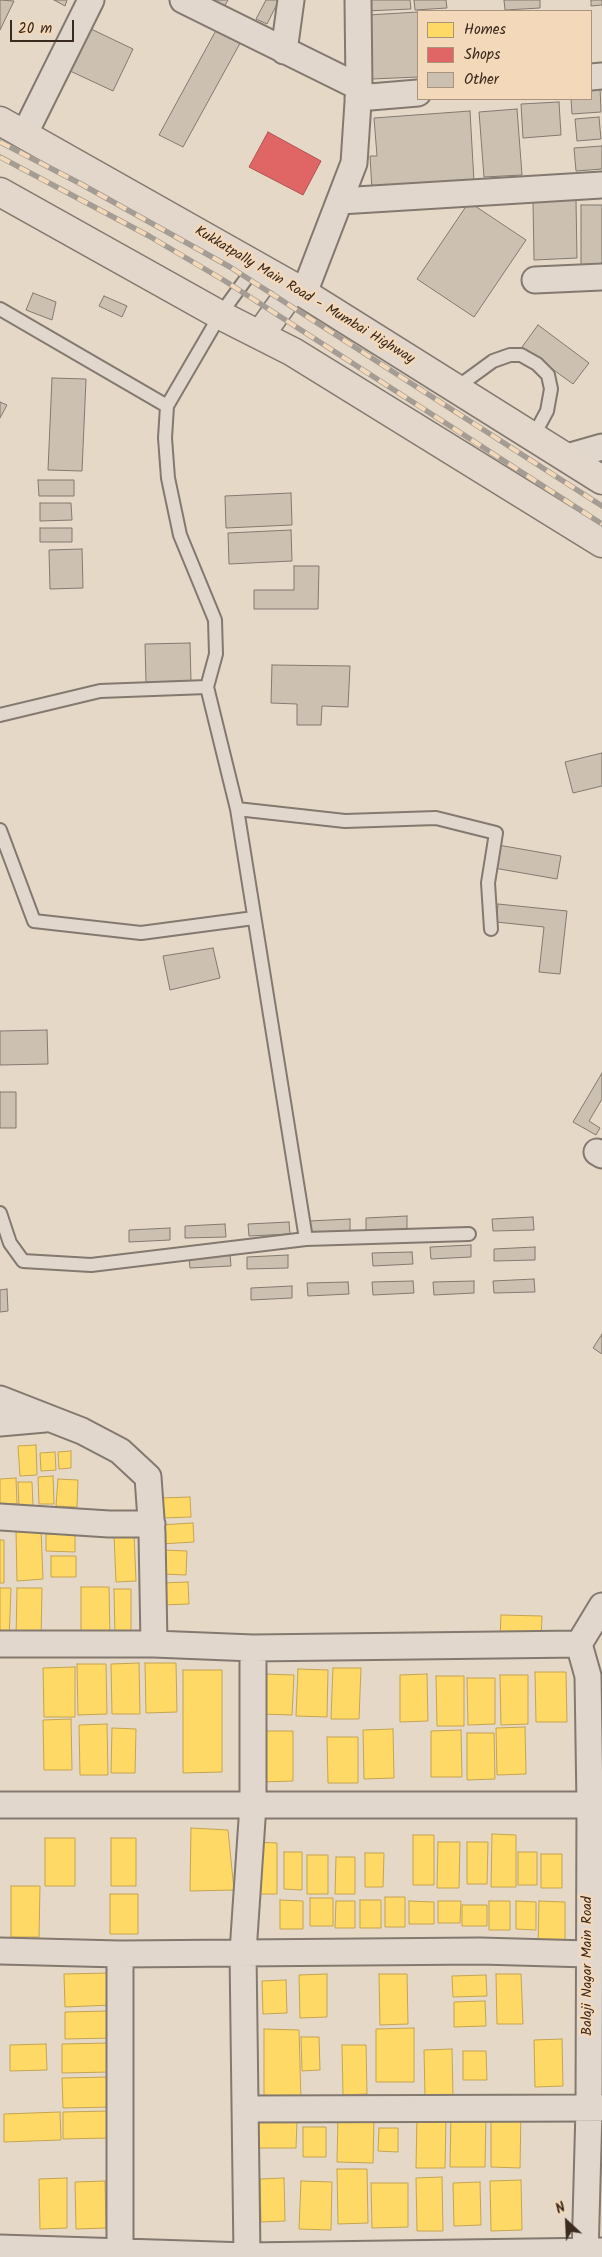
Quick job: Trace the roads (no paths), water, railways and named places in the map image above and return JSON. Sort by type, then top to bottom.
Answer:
[{"type":"highway","name":"Kukkatpally Main Road - Mumbai Highway","points":[[0,121],[25,133],[299,290],[602,480]]},
{"type":"highway","points":[[0,192],[220,315],[293,352],[602,543]]},
{"type":"highway","points":[[260,335],[299,290]]},
{"type":"street","points":[[25,133],[91,0]]},
{"type":"street","points":[[182,0],[284,51],[359,93],[417,93]]},
{"type":"street","points":[[284,51],[291,0]]},
{"type":"street","points":[[299,290],[340,201],[354,163],[359,93],[358,0]]},
{"type":"street","points":[[340,201],[602,185]]},
{"type":"street","points":[[535,280],[602,277]]},
{"type":"street","points":[[567,458],[602,447]]},
{"type":"street","points":[[0,1399],[82,1431],[120,1451],[148,1477],[152,1524],[154,1644]]},
{"type":"street","points":[[0,1423],[50,1418]]},
{"type":"street","points":[[0,1517],[109,1524],[152,1524]]},
{"type":"street","points":[[0,1644],[154,1644],[252,1648],[579,1644],[602,1606]]},
{"type":"street","name":"Balaji Nagar Main Road","points":[[579,1644],[595,1675],[590,1805],[589,1954],[595,2108],[591,2253]]},
{"type":"street","points":[[247,2256],[243,1952],[253,1805],[252,1648]]},
{"type":"street","points":[[0,1805],[590,1805]]},
{"type":"street","points":[[0,1951],[120,1954],[480,1951],[589,1954]]},
{"type":"street","points":[[120,1954],[131,2254]]},
{"type":"street","points":[[245,2109],[595,2108]]},
{"type":"street","points":[[0,2248],[131,2254],[247,2256],[591,2253]]},
{"type":"lane","points":[[256,265],[220,315],[167,406],[165,438],[168,478],[180,535],[215,620],[216,654],[207,687],[237,809],[306,1239]]},
{"type":"lane","points":[[0,309],[167,406]]},
{"type":"lane","points":[[456,388],[493,361],[510,355],[521,355],[537,364],[548,375],[551,389],[547,411],[533,437]]},
{"type":"lane","points":[[0,715],[100,691],[207,687]]},
{"type":"lane","points":[[237,809],[345,821],[436,818],[496,833],[488,883],[491,929]]},
{"type":"lane","points":[[0,830],[34,921],[141,933],[254,918]]},
{"type":"lane","points":[[0,1213],[10,1243],[23,1261],[91,1265],[306,1239],[469,1234]]},
{"type":"railway","points":[[0,142],[81,184],[230,267],[602,506]]},
{"type":"railway","points":[[0,157],[149,236],[225,281],[602,524]]}]
